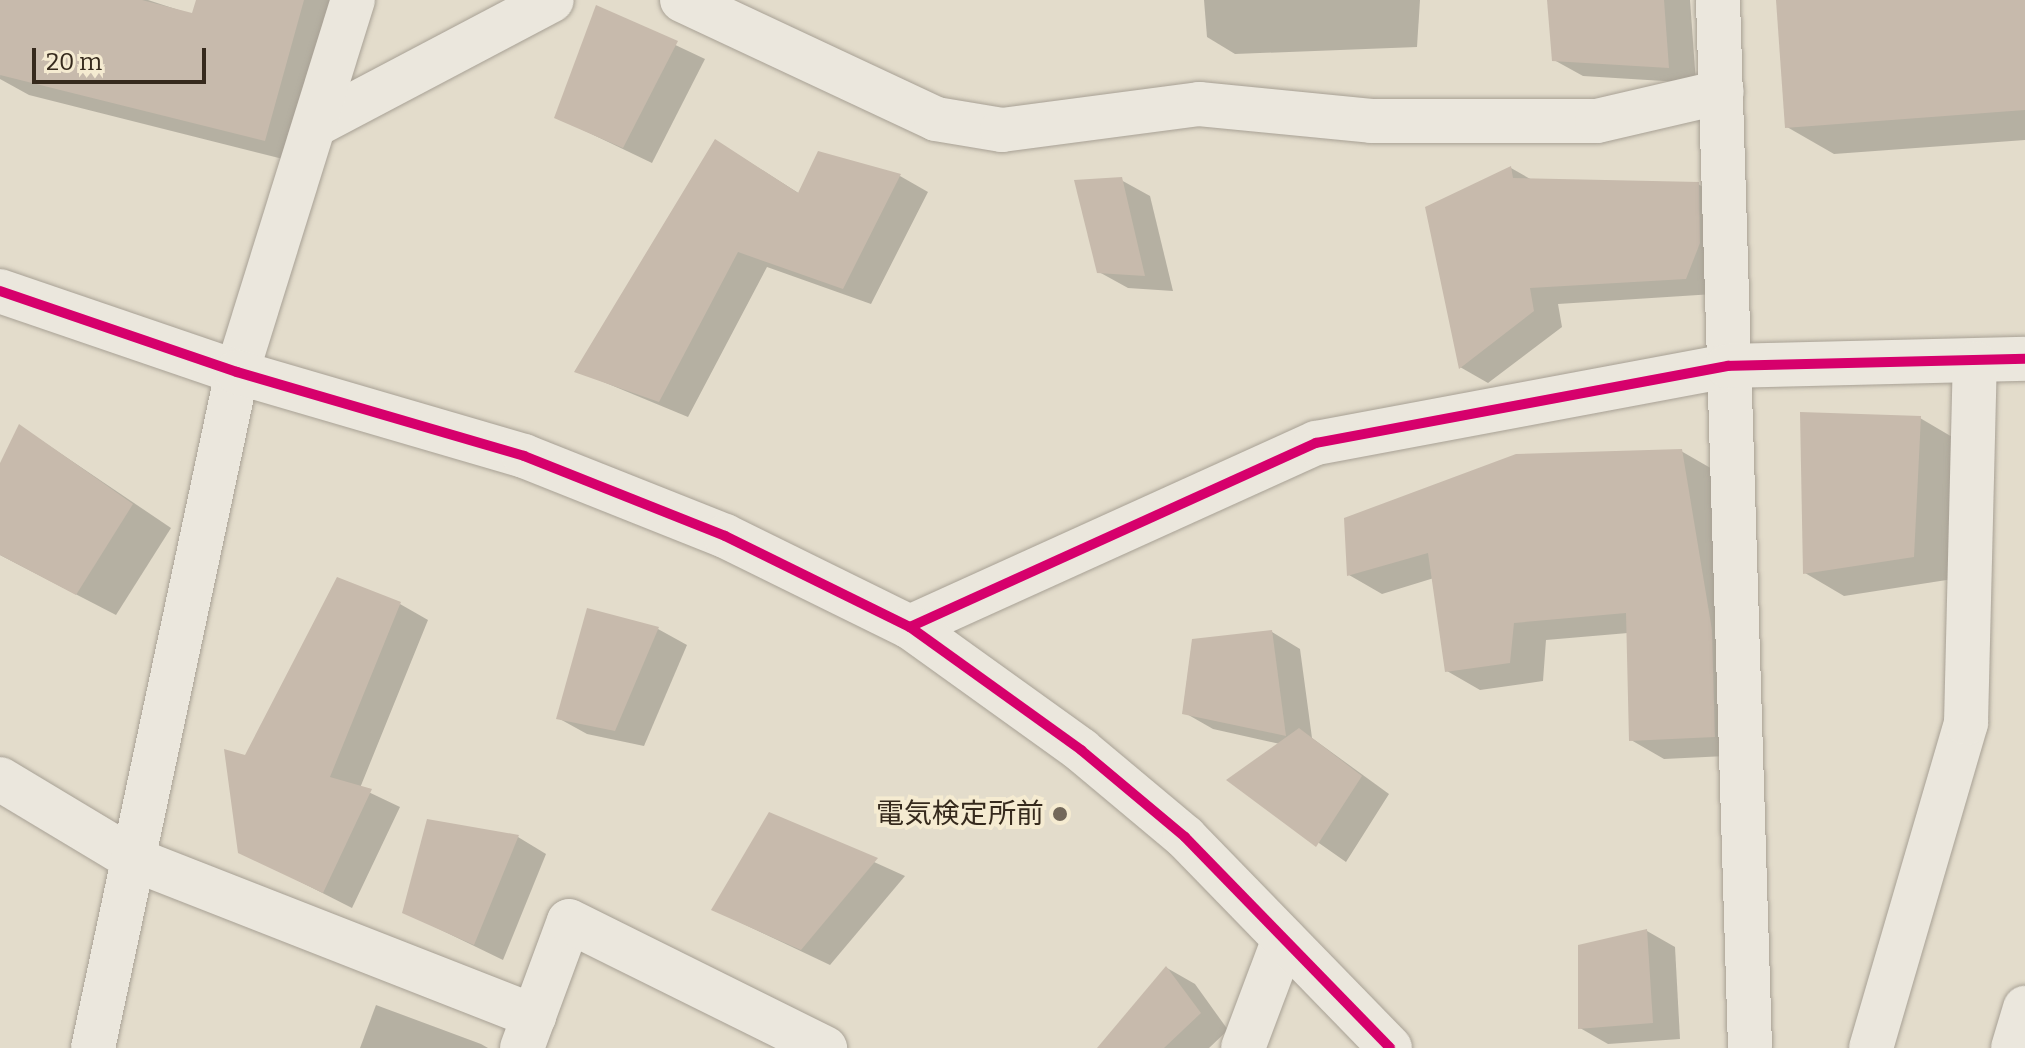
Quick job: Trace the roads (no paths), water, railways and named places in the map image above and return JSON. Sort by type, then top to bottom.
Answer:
[{"type":"street","points":[[93,1048],[237,372],[319,123],[353,0]]},
{"type":"street","points":[[319,123],[552,0]]},
{"type":"street","points":[[682,0],[936,119],[1002,130],[1199,104],[1371,121],[1597,121],[1722,92]]},
{"type":"street","points":[[1718,0],[1750,1048]]},
{"type":"street","points":[[0,291],[237,372],[524,456],[725,536],[910,627],[1081,750],[1185,837],[1390,1048]]},
{"type":"street","points":[[910,627],[1316,443],[1728,366],[1975,363],[2025,359]]},
{"type":"street","points":[[1871,1048],[1966,723],[1975,363]]},
{"type":"street","points":[[0,779],[133,859],[528,1032],[569,921],[825,1048]]},
{"type":"street","points":[[1243,1048],[1284,939]]},
{"type":"street","points":[[2013,1048],[2025,1008]]},
{"type":"place","name":"電気検定所前","points":[[1060,814]]}]
